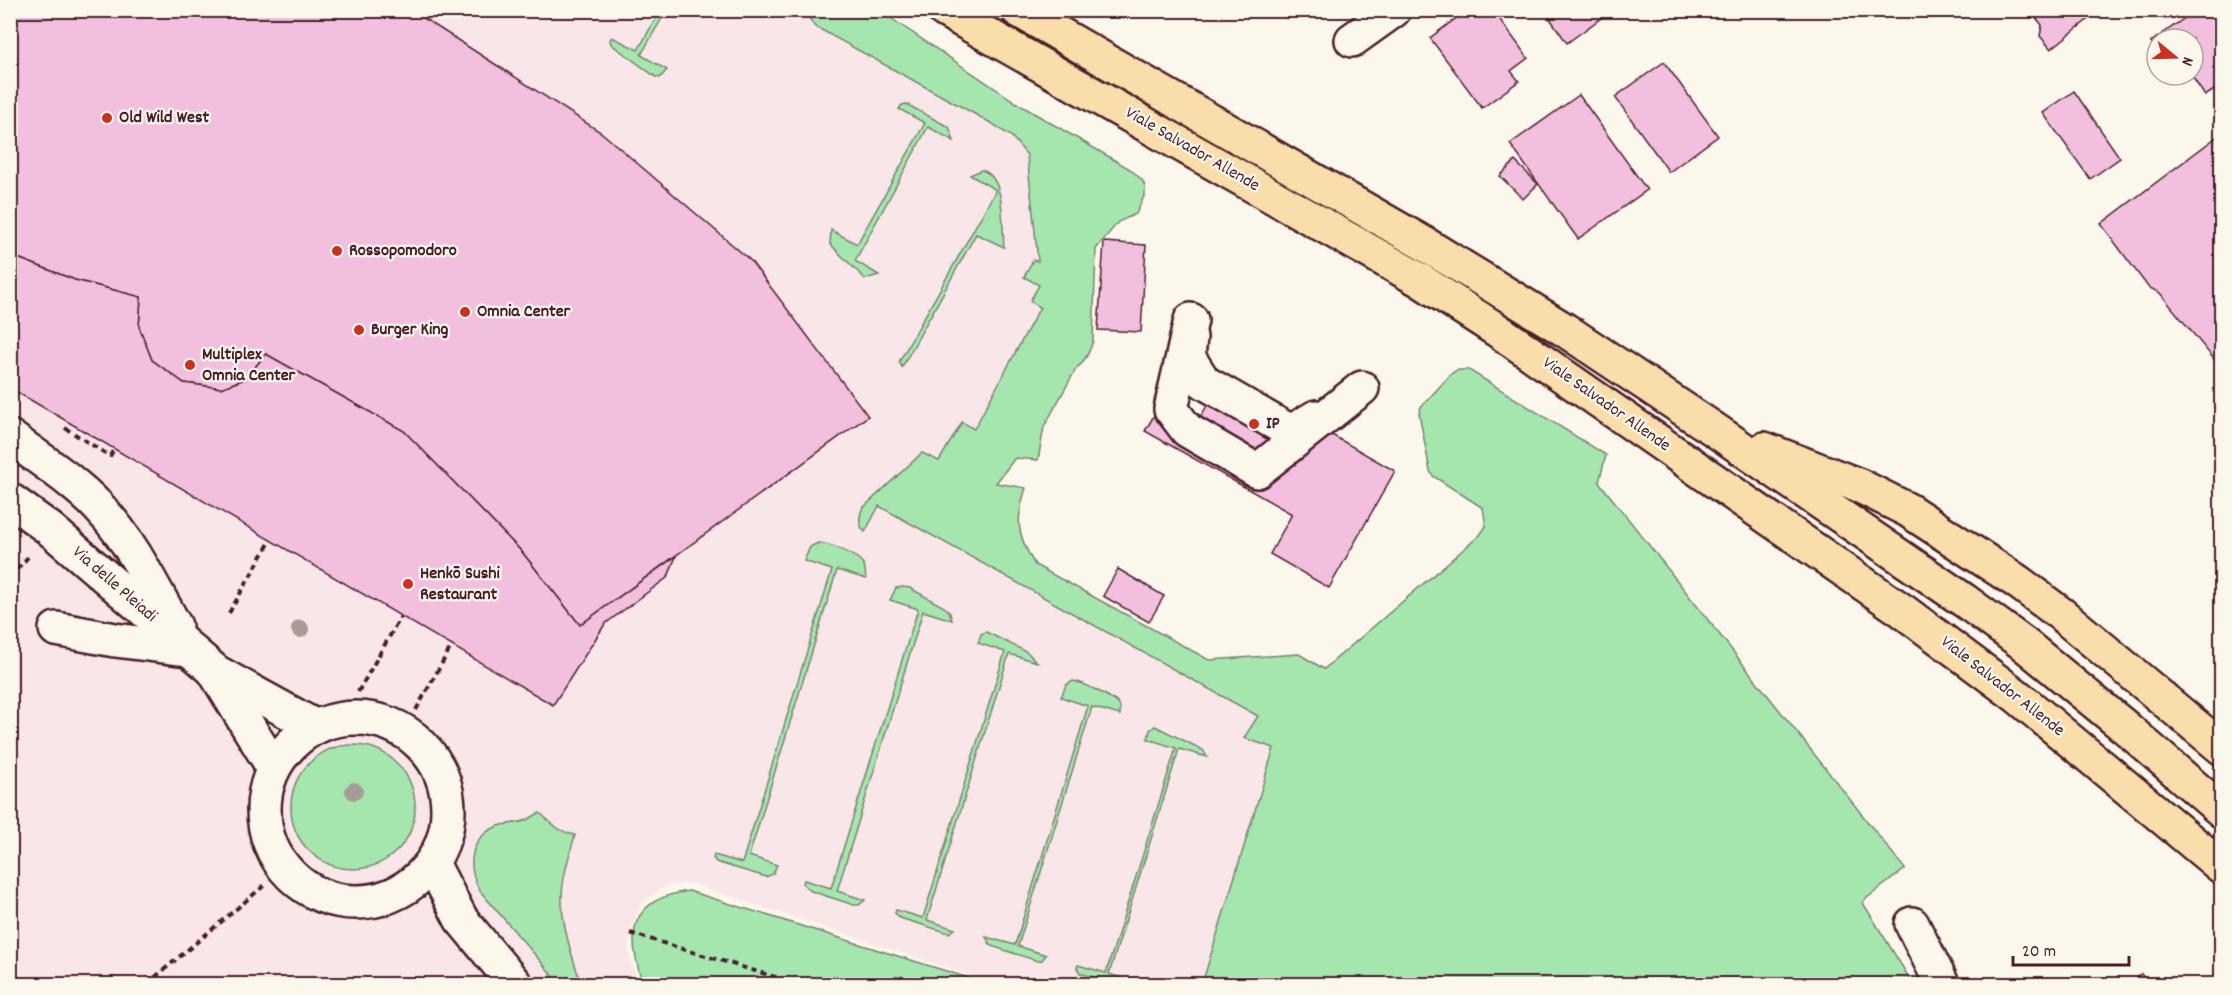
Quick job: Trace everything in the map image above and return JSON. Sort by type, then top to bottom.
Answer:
[{"type":"main road","name":"Viale Salvador Allende","points":[[944,10],[1420,280],[1488,324],[1903,611],[2017,696],[2222,867]]},
{"type":"main road","name":"Viale Salvador Allende","points":[[1018,10],[1423,243],[1565,330],[1965,601],[2025,645],[2222,811]]},
{"type":"main road","points":[[1712,428],[1860,486],[1908,510],[2018,582],[2061,614],[2222,747]]},
{"type":"street","points":[[1352,40],[1394,10]]},
{"type":"street","points":[[1191,320],[1188,357],[1204,382],[1291,432],[1362,388],[1257,471],[1187,430],[1171,409],[1191,320]]},
{"type":"street","points":[[10,437],[80,490],[103,511],[129,546],[188,649]]},
{"type":"street","name":"Via delle Pleiadi","points":[[10,500],[50,529],[216,672],[316,727]]},
{"type":"street","points":[[56,629],[115,640],[188,649]]},
{"type":"street","name":"Via delle Pleiadi","points":[[216,672],[273,768]]},
{"type":"street","points":[[346,718],[377,720],[406,732],[429,753],[438,766],[448,811],[444,839],[432,863],[412,884],[400,892],[372,902],[342,902],[315,894],[290,876],[273,853],[264,825],[264,795],[273,768],[291,744],[316,727],[346,718]]},
{"type":"street","points":[[432,863],[461,919],[515,984]]},
{"type":"street","points":[[400,892],[461,919]]},
{"type":"street","points":[[1912,924],[1942,984]]},
{"type":"path","points":[[229,613],[270,540]]},
{"type":"path","points":[[358,692],[401,616]]},
{"type":"path","points":[[416,710],[452,645]]},
{"type":"path","points":[[147,984],[266,884]]},
{"type":"path","points":[[630,933],[798,984]]},
{"type":"shaded area","points":[[10,11],[815,11],[1026,137],[1079,351],[914,489],[1298,735],[1205,984],[997,984],[690,883],[666,886],[645,900],[637,914],[630,933],[628,951],[638,984],[11,984]]},
{"type":"green space","points":[[660,11],[666,11],[641,55],[667,70],[660,78],[611,44],[610,40],[612,37],[638,50]]},
{"type":"green space","points":[[805,11],[880,11],[1020,105],[1130,169],[1145,186],[1145,194],[1136,214],[1118,222],[1096,249],[1093,341],[1044,427],[1038,460],[1015,458],[996,483],[1026,488],[1020,510],[1020,528],[1024,545],[1035,565],[1209,660],[1299,654],[1324,669],[1480,535],[1486,526],[1483,508],[1433,476],[1430,471],[1419,413],[1421,407],[1452,373],[1457,370],[1469,370],[1606,455],[1599,482],[1905,869],[1863,903],[1913,984],[1202,984],[1274,748],[1244,738],[1258,716],[879,506],[865,532],[861,527],[862,509],[922,453],[939,461],[962,422],[974,429],[1040,307],[1030,301],[1039,285],[1024,277],[1033,260],[1038,261],[1027,155],[1012,137],[991,123],[814,26]]},
{"type":"green space","points":[[906,104],[949,127],[954,141],[928,127],[855,261],[879,275],[865,279],[830,244],[831,230],[857,244],[925,123],[899,109]]},
{"type":"green space","points":[[981,170],[995,181],[999,191],[1004,247],[976,234],[902,367],[899,362],[996,190],[970,175]]},
{"type":"green space","points":[[818,543],[835,547],[855,557],[864,566],[866,579],[837,570],[749,856],[777,865],[773,874],[766,877],[716,862],[713,858],[714,855],[742,863],[832,570],[804,561],[810,547]]},
{"type":"green space","points":[[896,588],[910,588],[944,607],[949,611],[952,620],[923,611],[837,891],[865,900],[859,905],[854,905],[811,891],[803,884],[804,880],[831,888],[918,609],[890,600]]},
{"type":"green space","points":[[986,632],[1027,652],[1037,662],[1009,654],[927,920],[955,929],[949,933],[900,918],[895,913],[896,910],[923,918],[1005,652],[978,643],[981,634]]},
{"type":"green space","points":[[1073,681],[1098,691],[1116,702],[1120,708],[1120,715],[1092,707],[1018,946],[1046,955],[1038,961],[991,946],[986,937],[1015,945],[1088,706],[1061,697],[1066,685]]},
{"type":"green space","points":[[1155,726],[1203,750],[1207,757],[1179,749],[1109,974],[1137,983],[1118,984],[1080,973],[1077,968],[1078,965],[1106,973],[1176,748],[1148,739],[1150,730]]},
{"type":"green space","points":[[353,745],[377,750],[397,763],[410,783],[415,807],[410,831],[397,851],[377,864],[353,869],[329,864],[309,851],[296,831],[291,807],[296,783],[309,763],[329,750]]},
{"type":"green space","points":[[540,813],[559,829],[575,835],[564,877],[562,903],[566,934],[581,984],[560,984],[480,891],[473,873],[475,846],[487,832],[499,826],[524,821]]},
{"type":"green space","points":[[689,891],[988,984],[643,984],[634,950],[637,922],[643,911],[654,902],[669,895]]},
{"type":"building","name":"Omnia Center","points":[[10,10],[411,10],[602,133],[750,260],[868,416],[580,625],[522,552],[404,431],[266,354],[245,379],[221,388],[184,383],[152,360],[139,327],[141,297],[75,280],[10,255]]},
{"type":"building","points":[[1467,10],[1493,10],[1528,58],[1511,71],[1519,81],[1482,108],[1430,38]]},
{"type":"building","points":[[1544,10],[1612,10],[1567,43]]},
{"type":"building","points":[[2030,10],[2100,10],[2051,49],[2040,36],[2042,25]]},
{"type":"building","points":[[2196,10],[2222,10],[2222,85],[2205,96],[2199,87],[2205,87],[2205,27],[2172,27]]},
{"type":"building","points":[[1664,62],[1718,136],[1669,172],[1615,97]]},
{"type":"building","points":[[2074,91],[2120,158],[2090,179],[2043,113]]},
{"type":"building","points":[[1579,95],[1647,190],[1578,239],[1510,144]]},
{"type":"building","points":[[2222,133],[2222,369],[2160,293],[2148,287],[2101,224]]},
{"type":"building","points":[[1515,161],[1538,184],[1523,199],[1500,176]]},
{"type":"building","points":[[1104,242],[1146,245],[1141,332],[1098,330]]},
{"type":"building","points":[[10,255],[75,280],[141,297],[139,327],[152,360],[184,383],[221,388],[245,379],[266,354],[404,431],[522,552],[580,625],[676,556],[668,577],[605,624],[553,705],[10,388]]},
{"type":"building","points":[[1225,374],[1395,471],[1329,588],[1270,554],[1292,514],[1145,431],[1166,395],[1201,416]]},
{"type":"building","points":[[1118,569],[1164,596],[1149,622],[1103,596]]},
{"type":"building","points":[[2141,974],[2149,984],[2128,984]]},
{"type":"place","name":"Old Wild West","points":[[107,118]]},
{"type":"place","name":"Rossopomodoro","points":[[337,251]]},
{"type":"place","name":"Omnia Center","points":[[465,312]]},
{"type":"place","name":"Burger King","points":[[359,330]]},
{"type":"place","name":"Multiplex Omnia Center","points":[[190,365]]},
{"type":"place","name":"IP","points":[[1254,424]]},
{"type":"place","name":"Henkō Sushi Restaurant","points":[[408,584]]}]
